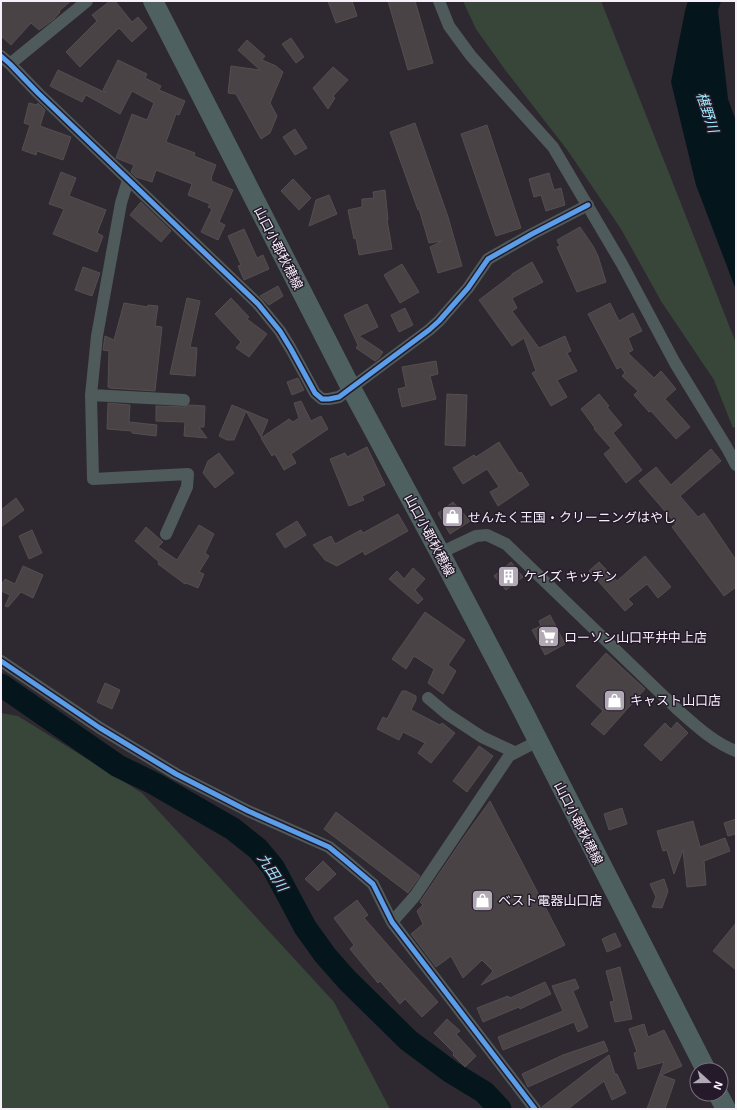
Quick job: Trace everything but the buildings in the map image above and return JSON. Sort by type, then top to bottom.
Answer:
[{"type":"main road","name":"山口小郡秋穂線","points":[[153,1],[351,388],[440,553],[538,741],[702,1062]]},
{"type":"street","points":[[87,1],[6,60],[38,93],[258,304],[280,331],[315,393],[322,399],[339,397],[439,321],[468,288],[488,259],[588,205]]},
{"type":"street","points":[[439,1],[449,26],[471,56],[553,147],[622,264],[675,364],[736,465]]},
{"type":"street","points":[[128,180],[121,203],[97,336],[91,395],[92,479],[188,474],[187,487],[166,534]]},
{"type":"street","points":[[91,395],[184,400]]},
{"type":"street","points":[[440,553],[476,536],[487,534],[506,544],[677,709],[704,732],[730,749],[736,751]]},
{"type":"street","points":[[1,661],[100,728],[176,774],[248,811],[329,847],[373,884],[392,922],[535,1109]]},
{"type":"street","points":[[428,698],[446,714],[482,738],[514,752]]},
{"type":"street","points":[[392,922],[415,896],[509,756],[514,752],[538,741]]},
{"type":"green space","points":[[463,1],[601,1],[736,343],[736,426],[733,428],[714,380],[661,301],[621,229],[568,151],[506,71],[476,29]]},
{"type":"green space","points":[[1,713],[18,716],[142,793],[334,1002],[390,1109],[1,1109]]},
{"type":"water","name":"椹野川","points":[[688,1],[721,1],[718,11],[728,99],[736,121],[736,290],[696,185],[671,82]]},
{"type":"waterway","name":"九田川","points":[[1,685],[118,766],[155,784],[233,829],[258,849],[273,867],[305,927],[325,955],[347,980],[408,1040],[451,1072],[484,1092],[500,1109]]},
{"type":"cycle path","points":[[1,56],[258,304],[280,331],[315,393],[322,399],[339,397],[429,330],[439,321],[468,288],[488,259],[588,205]]},
{"type":"cycle path","points":[[1,661],[100,728],[176,774],[248,811],[329,847],[346,861],[373,884],[392,922],[535,1109]]},
{"type":"place","name":"せんたく王国・クリーニングはやし","points":[[453,517]]},
{"type":"place","name":"ケイズ キッチン","points":[[509,576]]},
{"type":"place","name":"ローソン山口平井中上店","points":[[548,637]]},
{"type":"place","name":"キャスト山口店","points":[[614,700]]},
{"type":"place","name":"ベスト電器山口店","points":[[482,900]]}]
